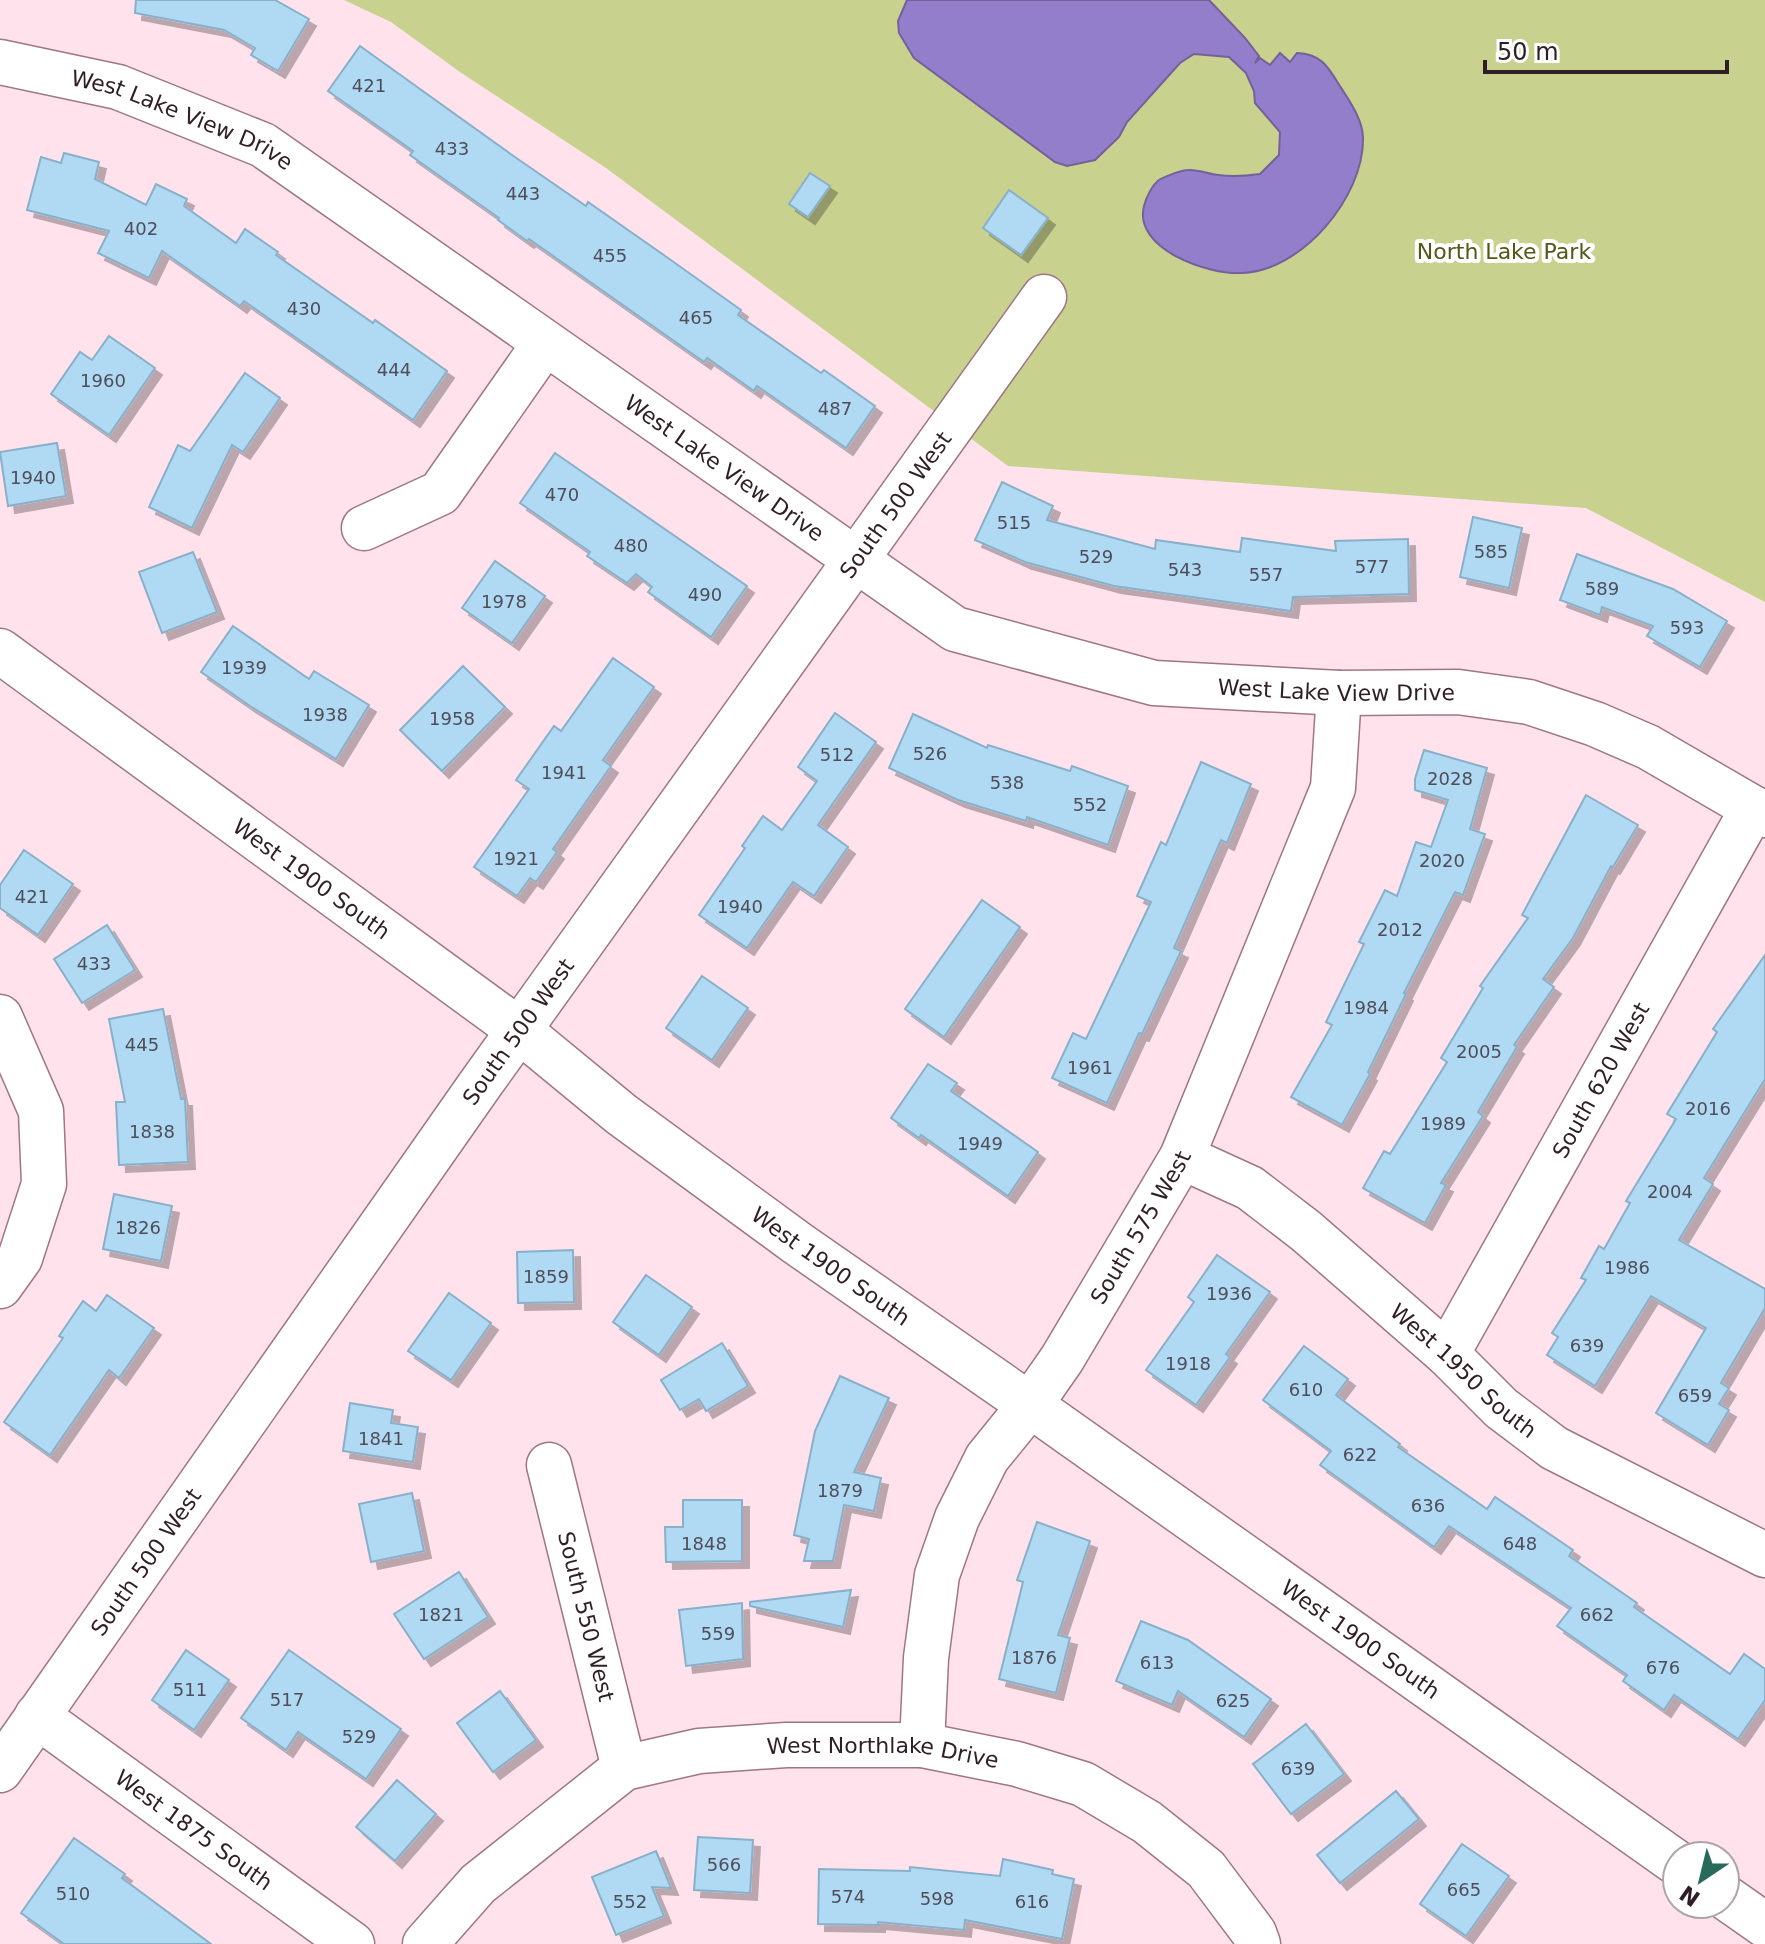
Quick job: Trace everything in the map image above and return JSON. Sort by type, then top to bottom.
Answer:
[{"type":"street","name":"West Lake View Drive","points":[[0,62],[118,87],[263,145],[955,629],[1154,683],[1339,693],[1458,692],[1529,702],[1595,724],[1648,747],[1759,811]]},
{"type":"street","name":"South 500 West","points":[[0,1770],[519,1030],[1044,297]]},
{"type":"street","points":[[364,528],[440,493],[545,343]]},
{"type":"street","name":"West 1900 South","points":[[0,651],[519,1030],[621,1114],[784,1234],[1661,1852]]},
{"type":"street","name":"South 575 West","points":[[922,1745],[926,1658],[937,1575],[957,1518],[987,1458],[1062,1359],[1182,1157],[1333,788],[1339,693]]},
{"type":"street","name":"South 620 West","points":[[1447,1354],[1759,811]]},
{"type":"street","points":[[0,1017],[41,1111],[44,1184],[20,1258],[0,1286]]},
{"type":"street","name":"West 1950 South","points":[[1182,1157],[1250,1188],[1306,1231],[1447,1354],[1501,1408],[1554,1448],[1765,1555]]},
{"type":"street","name":"South 550 West","points":[[549,1465],[624,1768]]},
{"type":"street","name":"West 1875 South","points":[[37,1716],[352,1944]]},
{"type":"street","name":"West Northlake Drive","points":[[425,1944],[478,1884],[624,1768],[699,1751],[786,1745],[922,1745],[1017,1764],[1083,1784],[1135,1814],[1206,1869],[1254,1933],[1258,1944]]},
{"type":"street","points":[[1741,1908],[1765,1925]]},
{"type":"green space","name":"North Lake Park","points":[[344,0],[1765,0],[1765,602],[1586,508],[1008,466],[606,168],[460,72],[391,22]]},
{"type":"shaded area","points":[[907,0],[1209,0],[1259,56],[1255,63],[1260,58],[1270,65],[1280,53],[1290,62],[1297,53],[1317,58],[1330,71],[1354,109],[1362,131],[1361,161],[1353,184],[1325,227],[1307,245],[1286,259],[1264,269],[1242,273],[1193,264],[1161,247],[1150,235],[1144,221],[1144,206],[1154,185],[1185,170],[1228,176],[1260,174],[1279,155],[1280,132],[1255,103],[1254,91],[1246,73],[1229,57],[1194,54],[1180,63],[1127,122],[1119,137],[1095,160],[1067,166],[1055,162],[914,58],[899,33],[898,21]]},
{"type":"building","points":[[136,0],[275,0],[309,19],[278,71],[251,55],[255,48],[224,30],[135,13]]},
{"type":"building","points":[[360,46],[586,206],[588,202],[668,258],[741,310],[738,315],[875,406],[846,448],[757,386],[754,391],[707,358],[704,362],[529,239],[527,241],[410,155],[413,151],[328,91]]},
{"type":"building","points":[[64,153],[99,162],[95,179],[146,205],[156,184],[187,199],[184,206],[236,243],[245,229],[278,252],[276,255],[447,371],[413,420],[244,301],[240,306],[162,251],[149,278],[98,253],[109,231],[27,210],[41,157],[61,163]]},
{"type":"building","points":[[810,173],[830,186],[808,217],[789,204]]},
{"type":"building","points":[[1009,190],[1048,218],[1021,255],[983,228]]},
{"type":"building","points":[[109,336],[155,368],[109,435],[51,394],[80,352],[92,360]]},
{"type":"building","points":[[245,373],[280,398],[243,452],[232,445],[192,528],[149,507],[178,445],[190,451]]},
{"type":"building","points":[[57,443],[66,496],[8,506],[0,452]]},
{"type":"building","points":[[555,453],[747,586],[711,637],[648,592],[652,587],[636,574],[627,583],[587,556],[590,552],[520,503]]},
{"type":"building","points":[[1002,482],[1053,506],[1047,520],[1155,549],[1156,540],[1240,552],[1242,538],[1336,551],[1335,541],[1408,539],[1409,594],[1293,597],[1291,611],[1114,586],[1025,562],[975,540]]},
{"type":"building","points":[[1473,517],[1522,528],[1509,588],[1460,577]]},
{"type":"building","points":[[193,552],[217,612],[162,633],[139,572]]},
{"type":"building","points":[[1577,554],[1673,589],[1727,621],[1700,667],[1647,636],[1653,626],[1602,607],[1600,615],[1560,600]]},
{"type":"building","points":[[495,561],[545,596],[512,643],[462,608]]},
{"type":"building","points":[[233,626],[309,679],[314,671],[369,705],[336,759],[201,672]]},
{"type":"building","points":[[613,658],[654,687],[603,760],[611,766],[553,849],[557,852],[536,882],[530,878],[517,896],[474,867],[529,789],[516,780],[554,726],[561,731]]},
{"type":"building","points":[[463,666],[505,707],[442,771],[400,730]]},
{"type":"building","points":[[835,713],[876,742],[818,825],[848,847],[814,896],[793,882],[747,948],[699,915],[763,816],[782,830],[817,781],[798,767]]},
{"type":"building","points":[[913,714],[987,748],[988,745],[1070,771],[1072,766],[1128,786],[1108,845],[1027,817],[1026,821],[958,800],[889,768]]},
{"type":"building","points":[[1424,750],[1487,768],[1470,829],[1485,834],[1463,895],[1455,892],[1404,993],[1368,1072],[1370,1074],[1342,1125],[1291,1097],[1332,1025],[1326,1022],[1364,944],[1359,942],[1385,890],[1397,896],[1416,842],[1431,847],[1448,800],[1415,790],[1415,779]]},
{"type":"building","points":[[1201,762],[1251,784],[1227,843],[1221,840],[1174,948],[1181,951],[1107,1103],[1052,1078],[1073,1033],[1086,1039],[1151,902],[1137,896],[1161,842],[1166,845]]},
{"type":"building","points":[[1586,795],[1638,825],[1611,866],[1573,938],[1543,979],[1554,987],[1514,1045],[1517,1047],[1478,1112],[1483,1116],[1441,1183],[1446,1185],[1425,1223],[1363,1188],[1384,1151],[1390,1154],[1447,1062],[1441,1058],[1483,988],[1480,986],[1528,918],[1522,915]]},
{"type":"building","points":[[24,850],[73,884],[38,935],[0,908],[0,885]]},
{"type":"building","points":[[982,900],[1020,927],[944,1037],[905,1009]]},
{"type":"building","points":[[107,925],[135,970],[82,1003],[54,959]]},
{"type":"building","points":[[1765,955],[1765,1079],[1704,1178],[1713,1184],[1679,1240],[1765,1289],[1765,1308],[1721,1383],[1729,1388],[1719,1404],[1729,1410],[1708,1445],[1656,1413],[1706,1328],[1651,1296],[1595,1386],[1547,1355],[1558,1337],[1552,1333],[1586,1280],[1581,1278],[1599,1246],[1604,1249],[1630,1203],[1626,1201],[1676,1119],[1667,1114],[1717,1032],[1713,1029]]},
{"type":"building","points":[[702,976],[748,1008],[712,1060],[666,1028]]},
{"type":"building","points":[[163,1009],[181,1099],[185,1099],[188,1162],[119,1165],[116,1102],[125,1102],[109,1019]]},
{"type":"building","points":[[928,1064],[957,1083],[951,1091],[1038,1152],[1008,1196],[921,1135],[919,1138],[891,1118]]},
{"type":"building","points":[[114,1194],[172,1206],[161,1261],[103,1249]]},
{"type":"building","points":[[573,1250],[574,1302],[518,1303],[517,1252]]},
{"type":"building","points":[[1217,1255],[1270,1292],[1226,1354],[1230,1357],[1196,1405],[1146,1370],[1194,1302],[1188,1297]]},
{"type":"building","points":[[646,1275],[692,1307],[659,1355],[613,1322]]},
{"type":"building","points":[[449,1293],[491,1323],[451,1380],[408,1351]]},
{"type":"building","points":[[107,1295],[154,1328],[119,1378],[109,1370],[50,1455],[4,1422],[63,1338],[59,1336],[83,1301],[96,1311]]},
{"type":"building","points":[[722,1343],[748,1386],[706,1411],[699,1399],[680,1410],[661,1380]]},
{"type":"building","points":[[1304,1346],[1348,1379],[1336,1395],[1400,1444],[1398,1447],[1487,1509],[1495,1497],[1573,1550],[1569,1556],[1637,1603],[1634,1607],[1730,1674],[1744,1654],[1765,1669],[1765,1700],[1738,1739],[1674,1695],[1664,1710],[1623,1681],[1627,1675],[1557,1626],[1571,1608],[1449,1526],[1434,1547],[1320,1465],[1331,1451],[1263,1400]]},
{"type":"building","points":[[840,1376],[889,1398],[854,1472],[881,1478],[874,1511],[844,1505],[833,1561],[804,1561],[809,1539],[794,1535],[815,1431]]},
{"type":"building","points":[[350,1403],[393,1410],[391,1423],[418,1427],[413,1462],[343,1451]]},
{"type":"building","points":[[412,1493],[424,1551],[371,1562],[359,1504]]},
{"type":"building","points":[[683,1500],[742,1500],[742,1561],[666,1562],[665,1527],[683,1527]]},
{"type":"building","points":[[1037,1522],[1090,1541],[1058,1635],[1070,1638],[1056,1693],[999,1679],[1023,1582],[1017,1580]]},
{"type":"building","points":[[459,1572],[488,1617],[424,1659],[394,1614]]},
{"type":"building","points":[[851,1590],[843,1627],[750,1606],[750,1602]]},
{"type":"building","points":[[742,1603],[743,1659],[686,1666],[679,1610]]},
{"type":"building","points":[[1141,1621],[1188,1640],[1271,1699],[1244,1737],[1178,1691],[1172,1705],[1116,1681]]},
{"type":"building","points":[[186,1650],[229,1680],[194,1730],[152,1700]]},
{"type":"building","points":[[289,1650],[401,1729],[366,1779],[298,1732],[286,1750],[241,1718]]},
{"type":"building","points":[[500,1691],[536,1740],[493,1772],[457,1723]]},
{"type":"building","points":[[1306,1724],[1344,1774],[1291,1814],[1253,1764]]},
{"type":"building","points":[[397,1780],[436,1814],[395,1861],[356,1827]]},
{"type":"building","points":[[1396,1791],[1419,1819],[1340,1883],[1317,1855]]},
{"type":"building","points":[[698,1837],[753,1840],[750,1893],[694,1890]]},
{"type":"building","points":[[74,1838],[125,1874],[122,1878],[211,1944],[64,1944],[21,1913]]},
{"type":"building","points":[[1462,1844],[1509,1876],[1466,1936],[1420,1904]]},
{"type":"building","points":[[656,1851],[671,1888],[652,1887],[664,1916],[616,1935],[592,1877]]},
{"type":"building","points":[[1003,1859],[1053,1870],[1052,1874],[1074,1879],[1062,1939],[965,1920],[964,1930],[878,1922],[878,1925],[818,1924],[819,1869],[910,1871],[910,1867],[1000,1876]]}]
